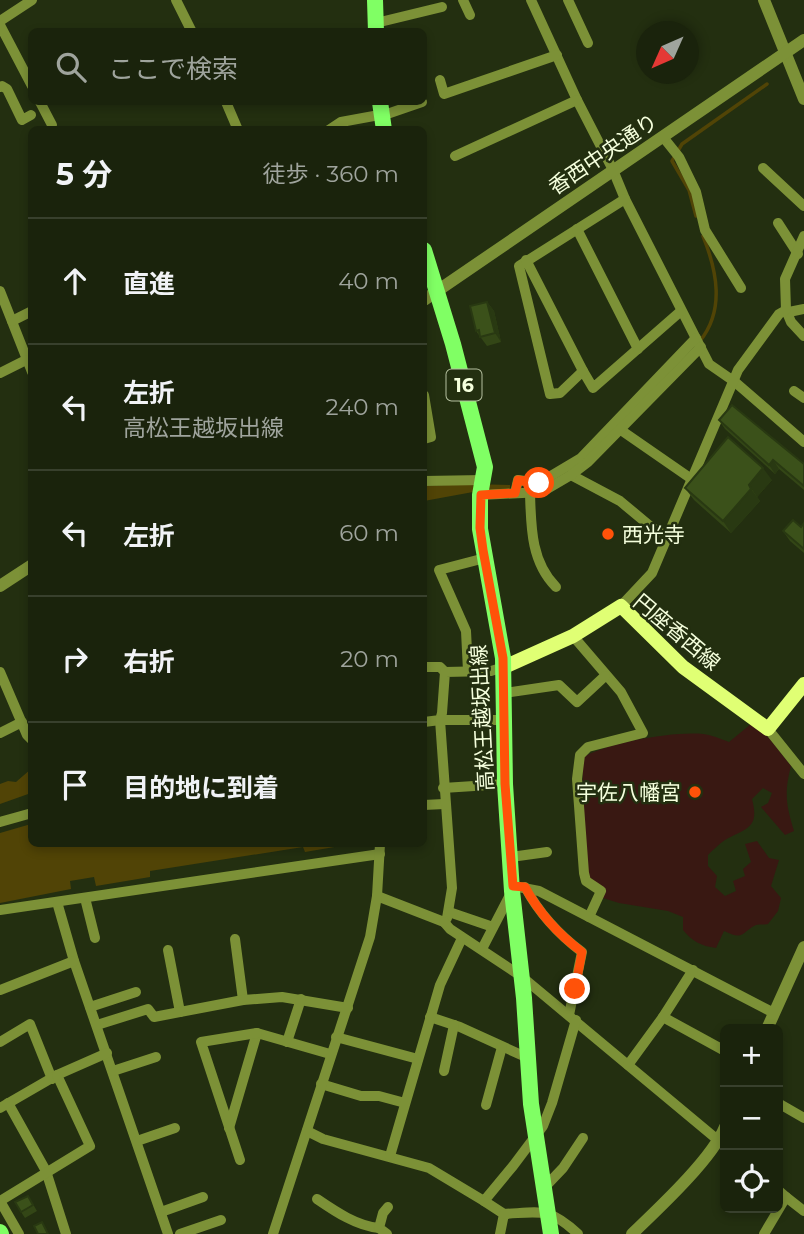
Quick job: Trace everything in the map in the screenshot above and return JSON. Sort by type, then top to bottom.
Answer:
[{"type":"main road","points":[[375,0],[376,27]]},
{"type":"main road","name":"高松王越坂出線","points":[[427,273],[430,296],[478,436],[485,467],[480,528],[503,667],[505,784],[516,888],[534,1136],[551,1234]]},
{"type":"main road","name":"円座香西線","points":[[503,667],[573,636],[621,606],[683,667],[768,729]]},
{"type":"main road","points":[[768,729],[804,684]]},
{"type":"street","points":[[28,78],[0,21],[32,0]]},
{"type":"street","points":[[176,0],[190,28]]},
{"type":"street","points":[[463,0],[470,15]]},
{"type":"street","points":[[533,0],[577,100],[709,363],[804,442]]},
{"type":"street","points":[[568,0],[588,43]]},
{"type":"street","points":[[764,0],[804,100]]},
{"type":"street","points":[[376,27],[442,7]]},
{"type":"street","name":"香西中央通り","points":[[430,296],[804,40]]},
{"type":"street","points":[[427,100],[557,55]]},
{"type":"street","points":[[440,80],[444,94]]},
{"type":"street","points":[[0,87],[7,89],[22,120],[32,115]]},
{"type":"street","points":[[455,156],[577,100]]},
{"type":"street","points":[[42,105],[52,125]]},
{"type":"street","points":[[227,105],[236,126]]},
{"type":"street","points":[[336,126],[341,122],[382,115],[411,105]]},
{"type":"street","points":[[663,137],[676,153],[696,192],[705,230],[740,288]]},
{"type":"street","points":[[763,168],[804,206]]},
{"type":"street","points":[[583,371],[560,393],[550,394],[519,266],[625,199]]},
{"type":"street","points":[[778,223],[798,254]]},
{"type":"street","points":[[577,229],[638,349]]},
{"type":"street","points":[[804,236],[785,279],[786,310],[791,322],[804,336]]},
{"type":"street","points":[[526,260],[593,387],[681,311]]},
{"type":"street","points":[[0,373],[27,354],[1,294]]},
{"type":"street","points":[[621,606],[652,573],[738,370],[779,314],[786,310],[789,312],[804,309]]},
{"type":"street","points":[[12,321],[28,313]]},
{"type":"street","points":[[427,481],[515,489],[530,493],[571,475],[698,343]]},
{"type":"street","points":[[794,391],[804,398]]},
{"type":"street","points":[[427,413],[431,437],[427,438]]},
{"type":"street","points":[[515,489],[518,480],[543,486],[616,428]]},
{"type":"street","points":[[616,428],[693,480]]},
{"type":"street","points":[[571,475],[621,501],[668,538]]},
{"type":"street","points":[[530,493],[533,543],[543,571],[556,587]]},
{"type":"street","points":[[468,671],[466,631],[439,570],[485,558]]},
{"type":"street","points":[[0,586],[28,568]]},
{"type":"street","points":[[573,636],[621,692],[643,733],[587,747],[580,755],[577,779],[584,873],[586,881],[601,891],[589,917]]},
{"type":"street","points":[[427,667],[440,667],[444,672],[440,720],[452,888],[446,926],[521,976],[720,1142]]},
{"type":"street","points":[[444,672],[491,671],[503,667]]},
{"type":"street","points":[[0,672],[28,733]]},
{"type":"street","points":[[505,693],[559,685],[577,702],[605,676]]},
{"type":"street","points":[[427,722],[504,720]]},
{"type":"street","points":[[0,733],[22,722]]},
{"type":"street","points":[[768,729],[804,774]]},
{"type":"street","points":[[443,788],[505,784]]},
{"type":"street","points":[[427,805],[444,804]]},
{"type":"street","points":[[0,822],[28,814]]},
{"type":"street","points":[[0,910],[380,848],[377,896],[370,937],[348,1008],[335,1037],[273,1234]]},
{"type":"street","points":[[511,857],[547,852]]},
{"type":"street","points":[[516,888],[539,891],[774,1013]]},
{"type":"street","points":[[482,949],[516,888]]},
{"type":"street","points":[[484,1201],[543,1126],[552,1103],[573,1018],[582,952],[564,938],[516,888]]},
{"type":"street","points":[[377,896],[447,917],[493,927]]},
{"type":"street","points":[[85,898],[95,938]]},
{"type":"street","points":[[57,902],[74,961],[168,1234]]},
{"type":"street","points":[[390,1156],[440,985],[462,938]]},
{"type":"street","points":[[235,939],[243,1000]]},
{"type":"street","points":[[769,1024],[801,965],[804,947]]},
{"type":"street","points":[[168,950],[180,1012]]},
{"type":"street","points":[[0,990],[74,961]]},
{"type":"street","points":[[628,1065],[693,970]]},
{"type":"street","points":[[90,1007],[136,992]]},
{"type":"street","points":[[97,1025],[148,1009],[155,1017],[243,1000],[282,997],[348,1008]]},
{"type":"street","points":[[287,1042],[301,999]]},
{"type":"street","points":[[430,1017],[528,1058]]},
{"type":"street","points":[[663,1017],[720,1048]]},
{"type":"street","points":[[0,1042],[30,1024],[90,1146],[0,1201],[19,1234]]},
{"type":"street","points":[[443,1071],[454,1025]]},
{"type":"street","points":[[229,1128],[257,1033]]},
{"type":"street","points":[[240,1160],[201,1042],[257,1033],[330,1054]]},
{"type":"street","points":[[335,1037],[418,1059]]},
{"type":"street","points":[[486,1105],[502,1047]]},
{"type":"street","points":[[66,1234],[46,1171],[4,1105],[107,1053]]},
{"type":"street","points":[[113,1071],[156,1057]]},
{"type":"street","points":[[321,1084],[361,1096],[379,1096],[405,1103]]},
{"type":"street","points":[[217,1091],[242,1089]]},
{"type":"street","points":[[783,1106],[804,1118]]},
{"type":"street","points":[[137,1141],[175,1128]]},
{"type":"street","points":[[307,1131],[324,1139],[429,1168],[504,1214],[546,1211],[568,1224],[578,1234]]},
{"type":"street","points":[[543,1189],[558,1174],[583,1138]]},
{"type":"street","points":[[632,1234],[720,1146]]},
{"type":"street","points":[[783,1194],[804,1211]]},
{"type":"street","points":[[161,1212],[204,1197]]},
{"type":"street","points":[[317,1199],[339,1213],[383,1231],[383,1213],[388,1207]]},
{"type":"street","points":[[764,1234],[773,1213]]},
{"type":"street","points":[[500,1234],[504,1214]]},
{"type":"street","points":[[180,1234],[221,1220]]},
{"type":"shaded area","points":[[510,485],[510,492],[473,492],[427,500],[427,486]]},
{"type":"shaded area","points":[[751,724],[769,738],[791,766],[787,799],[794,831],[785,835],[761,807],[768,803],[772,793],[763,788],[752,799],[753,822],[710,853],[708,866],[717,876],[715,887],[725,896],[736,891],[733,881],[745,876],[743,869],[751,862],[745,844],[757,841],[769,858],[779,860],[771,886],[781,898],[778,911],[768,924],[756,925],[739,935],[724,931],[716,948],[701,944],[690,937],[683,930],[683,917],[668,911],[603,898],[590,880],[586,867],[582,758],[623,743],[675,734],[703,734],[729,742]]},
{"type":"shaded area","points":[[28,772],[28,794],[0,804],[0,784],[16,782]]},
{"type":"shaded area","points":[[28,825],[28,847],[303,847],[150,871],[150,877],[96,886],[94,877],[70,881],[71,889],[0,903],[0,833]]},
{"type":"shaded area","points":[[303,847],[334,847],[305,852]]},
{"type":"building","points":[[487,302],[495,333],[480,337],[470,306]]},
{"type":"building","points":[[732,405],[804,464],[804,486],[773,460],[769,465],[719,420]]},
{"type":"building","points":[[728,437],[763,468],[749,485],[751,489],[723,521],[685,488]]},
{"type":"building","points":[[793,520],[801,527],[804,523],[804,549],[783,531]]},
{"type":"building","points":[[28,1196],[33,1205],[21,1212],[15,1202]]},
{"type":"building","points":[[42,1222],[48,1234],[38,1234],[34,1226]]},
{"type":"waterway","points":[[696,216],[689,190],[672,161],[682,144],[767,84]]},
{"type":"waterway","points":[[700,341],[708,329],[716,303],[715,276],[703,236]]},
{"type":"place","name":"西光寺","points":[[608,534]]},
{"type":"place","name":"宇佐八幡宮","points":[[695,792]]},
{"type":"route","points":[[539,483],[518,480],[515,493],[481,495],[480,528],[503,658],[505,784],[513,886],[525,887],[547,921],[582,952],[575,989]]}]
